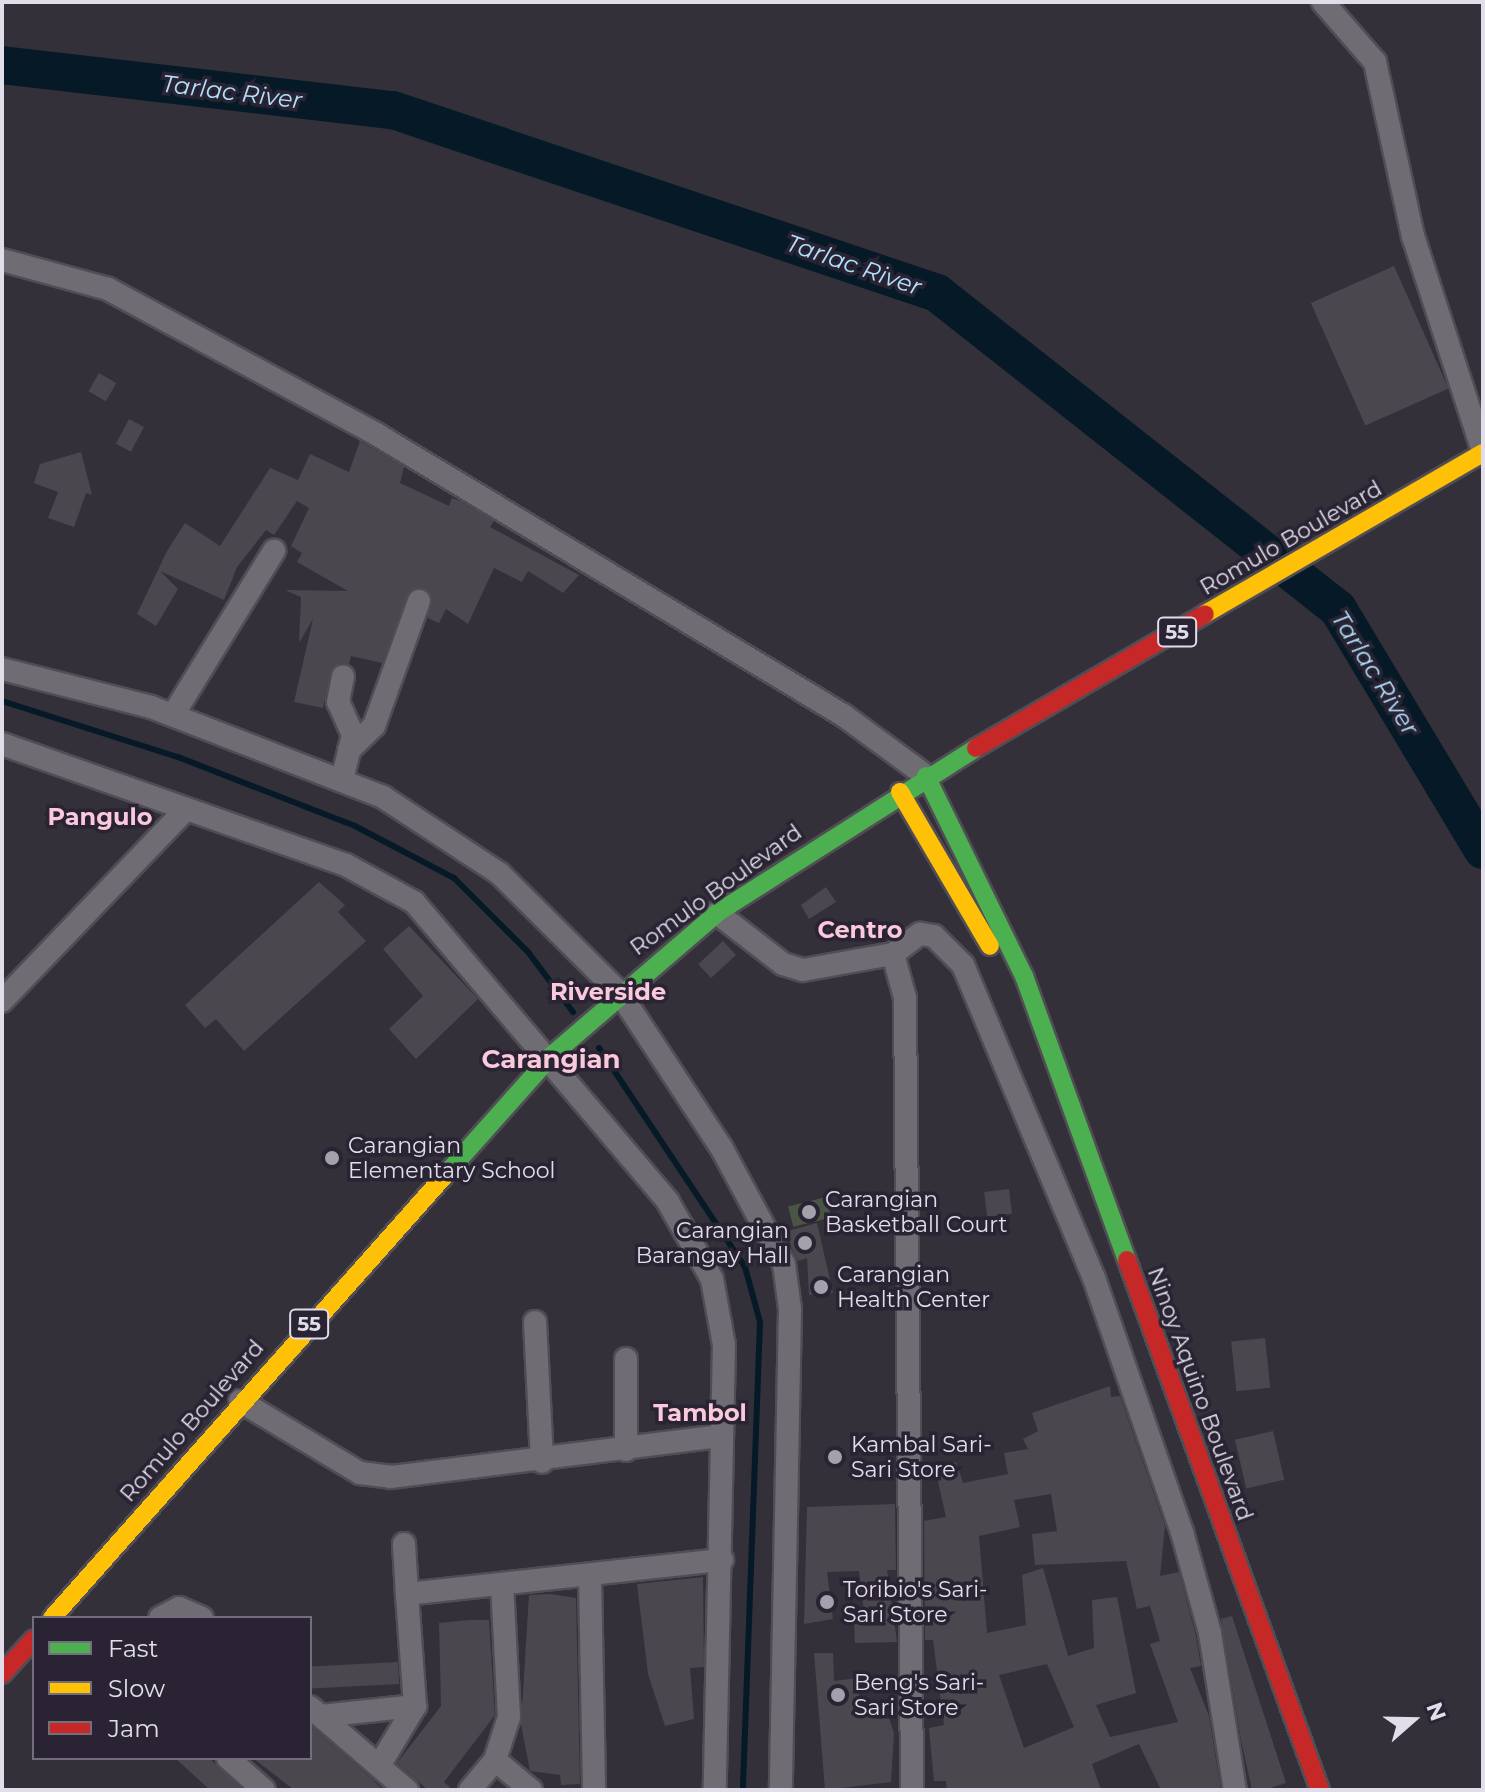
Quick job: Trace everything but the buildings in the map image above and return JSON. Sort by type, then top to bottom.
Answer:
[{"type":"main road","name":"Romulo Boulevard","points":[[61,1615],[240,1401],[551,1056],[619,992],[717,913],[900,792],[1483,452]]},
{"type":"main road","name":"Ninoy Aquino Boulevard","points":[[926,776],[1004,928],[1320,1790]]},
{"type":"main road","name":"Ninoy Aquino Boulevard","points":[[900,792],[1035,1015]]},
{"type":"main road","points":[[2,1674],[32,1641]]},
{"type":"street","points":[[1323,2],[1375,62],[1413,236],[1483,452]]},
{"type":"street","points":[[2,260],[108,289],[376,434],[843,715],[926,776]]},
{"type":"street","points":[[173,715],[274,551]]},
{"type":"street","points":[[349,750],[374,726],[419,601]]},
{"type":"street","points":[[2,669],[173,715],[342,780],[426,820],[500,874],[619,992],[721,1147],[784,1264],[790,1309],[781,1790]]},
{"type":"street","points":[[342,780],[352,730],[337,697],[343,676]]},
{"type":"street","points":[[2,744],[346,865],[414,902],[551,1056],[668,1202],[712,1279],[724,1345],[715,1790]]},
{"type":"street","points":[[2,1001],[186,809]]},
{"type":"street","points":[[717,913],[783,964],[803,970],[893,954],[920,934],[946,945],[987,1009],[1026,1103],[1182,1532],[1210,1633],[1235,1790]]},
{"type":"street","points":[[893,954],[905,998],[912,1790]]},
{"type":"street","points":[[535,1322],[542,1462]]},
{"type":"street","points":[[626,1359],[626,1450]]},
{"type":"street","points":[[240,1401],[360,1473],[420,1478],[720,1436]]},
{"type":"street","points":[[379,1766],[415,1706],[404,1544]]},
{"type":"street","points":[[407,1594],[590,1578],[722,1560]]},
{"type":"street","points":[[590,1578],[594,1790]]},
{"type":"street","points":[[470,1790],[495,1760],[509,1717],[502,1585]]},
{"type":"street","points":[[164,1616],[179,1608],[197,1616]]},
{"type":"street","points":[[315,1711],[415,1706]]},
{"type":"street","points":[[315,1711],[407,1790]]},
{"type":"street","points":[[230,1760],[264,1790]]},
{"type":"street","points":[[495,1760],[531,1790]]},
{"type":"green space","name":"Carangian Basketball Court","points":[[826,1197],[831,1217],[793,1227],[788,1206]]},
{"type":"waterway","name":"Tarlac River","points":[[2,65],[393,110],[937,293],[1338,609],[1483,850]]},
{"type":"waterway","points":[[2,701],[178,757],[355,826],[454,878],[528,952],[573,1012]]},
{"type":"waterway","points":[[599,1048],[745,1267],[760,1322],[743,1790]]},
{"type":"traffic: fast","points":[[446,1174],[551,1056],[717,913],[976,748]]},
{"type":"traffic: fast","points":[[926,776],[1024,976],[1127,1260]]},
{"type":"traffic: slow","points":[[1205,614],[1483,453]]},
{"type":"traffic: slow","points":[[900,792],[990,946]]},
{"type":"traffic: slow","points":[[54,1616],[446,1174]]},
{"type":"traffic: jam","points":[[976,748],[1205,614]]},
{"type":"traffic: jam","points":[[1127,1260],[1320,1790]]},
{"type":"traffic: jam","points":[[2,1674],[32,1641]]},
{"type":"place","name":"Carangian Elementary School","points":[[332,1158]]},
{"type":"place","name":"Carangian Basketball Court","points":[[809,1212]]},
{"type":"place","name":"Carangian Barangay Hall","points":[[805,1243]]},
{"type":"place","name":"Carangian Health Center","points":[[821,1287]]},
{"type":"place","name":"Kambal Sari- Sari Store","points":[[835,1457]]},
{"type":"place","name":"Toribio's Sari- Sari Store","points":[[827,1602]]},
{"type":"place","name":"Beng's Sari- Sari Store","points":[[838,1695]]},
{"type":"district","name":"Pangulo","points":[[100,817]]},
{"type":"district","name":"Centro","points":[[860,930]]},
{"type":"district","name":"Riverside","points":[[608,992]]},
{"type":"district","name":"Carangian","points":[[551,1060]]},
{"type":"district","name":"Tambol","points":[[700,1413]]}]
